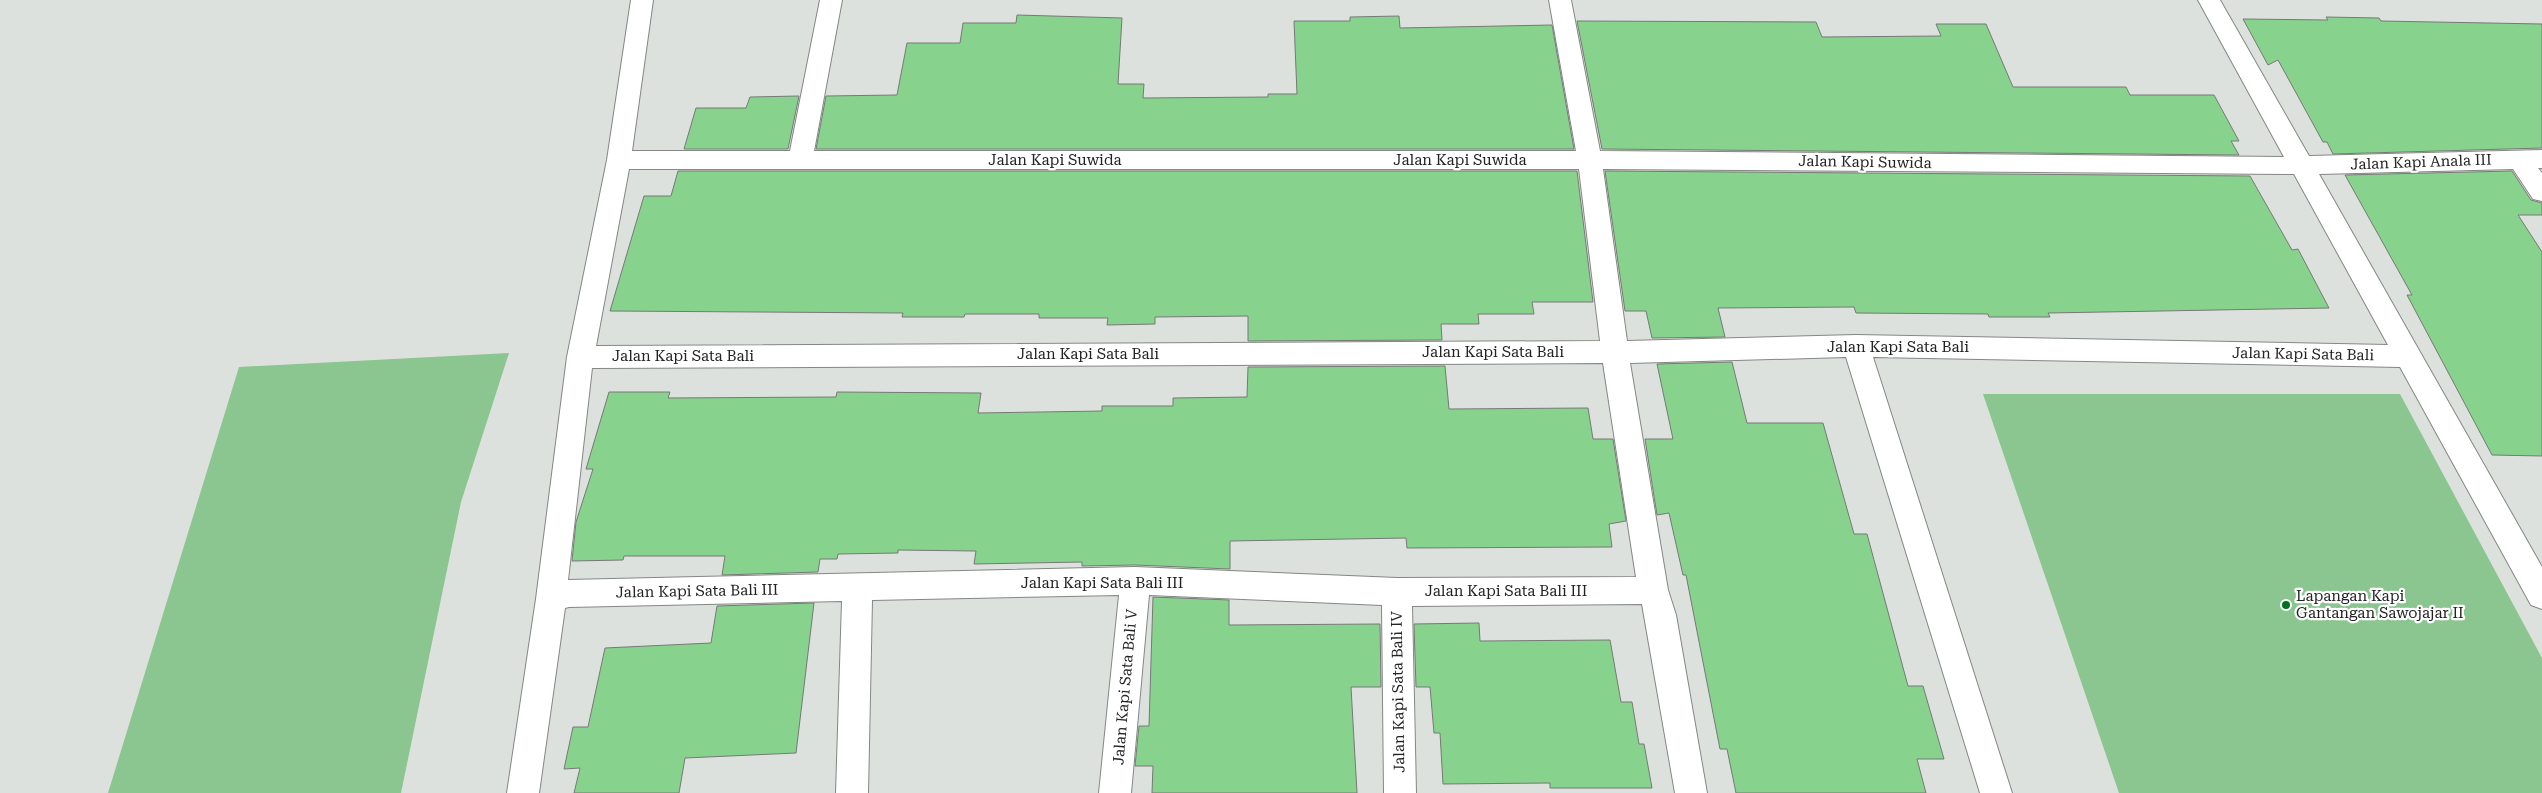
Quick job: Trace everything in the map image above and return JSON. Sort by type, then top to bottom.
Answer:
[{"type":"street","points":[[523,793],[551,599],[580,357],[619,160],[642,0]]},
{"type":"street","points":[[800,160],[832,0]]},
{"type":"street","points":[[1560,0],[1590,160],[1616,352],[1653,590],[1661,615],[1691,793]]},
{"type":"street","points":[[2209,0],[2406,356],[2542,595]]},
{"type":"street","points":[[2531,159],[2542,192]]},
{"type":"street","name":"Jalan Kapi Anala III","points":[[2300,165],[2531,159]]},
{"type":"street","name":"Jalan Kapi Suwida","points":[[619,160],[1590,160],[2300,165]]},
{"type":"street","points":[[1856,346],[1996,793]]},
{"type":"street","name":"Jalan Kapi Sata Bali","points":[[580,357],[1616,352],[1856,346],[2406,356]]},
{"type":"street","name":"Jalan Kapi Sata Bali III","points":[[551,599],[569,593],[1135,581],[1397,592],[1653,590]]},
{"type":"street","name":"Jalan Kapi Sata Bali V","points":[[1115,793],[1135,581]]},
{"type":"street","points":[[852,793],[857,588]]},
{"type":"street","name":"Jalan Kapi Sata Bali IV","points":[[1397,592],[1400,793]]},
{"type":"green space","points":[[509,353],[461,502],[401,793],[108,793],[239,367]]},
{"type":"green space","name":"Lapangan Kapi Gantangan Sawojajar II","points":[[1983,394],[2400,394],[2542,658],[2542,793],[2119,793]]},
{"type":"building","points":[[1017,15],[1122,18],[1118,84],[1144,84],[1143,98],[1268,97],[1268,94],[1297,94],[1294,21],[1350,21],[1350,17],[1399,16],[1400,28],[1552,25],[1574,149],[816,149],[826,96],[897,95],[907,43],[960,43],[963,23],[1016,23]]},
{"type":"building","points":[[2326,17],[2379,18],[2381,21],[2542,24],[2542,148],[2333,154],[2327,142],[2323,142],[2278,60],[2268,65],[2243,19],[2328,20]]},
{"type":"building","points":[[1577,21],[1816,22],[1822,37],[1941,36],[1936,24],[1986,24],[2013,87],[2126,87],[2130,95],[2214,95],[2239,141],[2231,141],[2239,155],[1602,149]]},
{"type":"building","points":[[799,96],[788,149],[684,149],[696,108],[746,108],[750,97]]},
{"type":"building","points":[[678,171],[1577,171],[1593,302],[1532,302],[1534,314],[1478,314],[1479,324],[1441,324],[1442,340],[1248,341],[1248,316],[1155,317],[1155,324],[1107,325],[1108,318],[1039,318],[1039,314],[965,314],[964,317],[902,317],[903,313],[610,311],[644,196],[671,196]]},
{"type":"building","points":[[1605,171],[2250,176],[2292,250],[2298,249],[2329,308],[2048,313],[2050,317],[1989,317],[1988,314],[1856,313],[1854,307],[1718,308],[1725,337],[1652,338],[1646,311],[1625,311]]},
{"type":"building","points":[[2512,171],[2531,200],[2542,203],[2542,215],[2518,215],[2542,252],[2542,456],[2492,455],[2407,295],[2412,295],[2345,175]]},
{"type":"building","points":[[1732,362],[1747,423],[1823,423],[1854,534],[1867,534],[1908,686],[1923,686],[1944,759],[1917,759],[1926,793],[1736,793],[1727,749],[1720,749],[1686,575],[1683,575],[1669,513],[1657,515],[1645,439],[1673,439],[1657,364]]},
{"type":"building","points":[[1445,366],[1449,409],[1588,408],[1593,439],[1613,439],[1626,521],[1609,524],[1612,547],[1407,548],[1406,538],[1230,541],[1230,569],[1135,565],[1082,566],[1082,562],[974,564],[976,551],[898,550],[898,553],[838,554],[837,559],[820,559],[818,572],[722,575],[725,556],[624,556],[623,560],[572,561],[576,522],[593,469],[586,469],[609,392],[670,392],[668,398],[836,397],[837,392],[981,393],[978,413],[1102,411],[1102,406],[1173,406],[1173,398],[1247,397],[1248,367]]},
{"type":"building","points":[[1153,597],[1229,600],[1229,625],[1380,624],[1381,687],[1351,687],[1357,793],[1152,793],[1153,766],[1135,766],[1139,726],[1149,726]]},
{"type":"building","points":[[814,603],[796,753],[685,758],[679,793],[574,793],[580,768],[564,769],[573,727],[588,727],[605,648],[711,643],[717,606]]},
{"type":"building","points":[[1479,623],[1480,641],[1610,640],[1621,702],[1632,702],[1639,744],[1644,744],[1652,788],[1550,788],[1550,783],[1443,784],[1440,733],[1434,733],[1430,687],[1416,687],[1414,624]]},
{"type":"place","name":"Lapangan Kapi Gantangan Sawojajar II","points":[[2286,605]]}]
